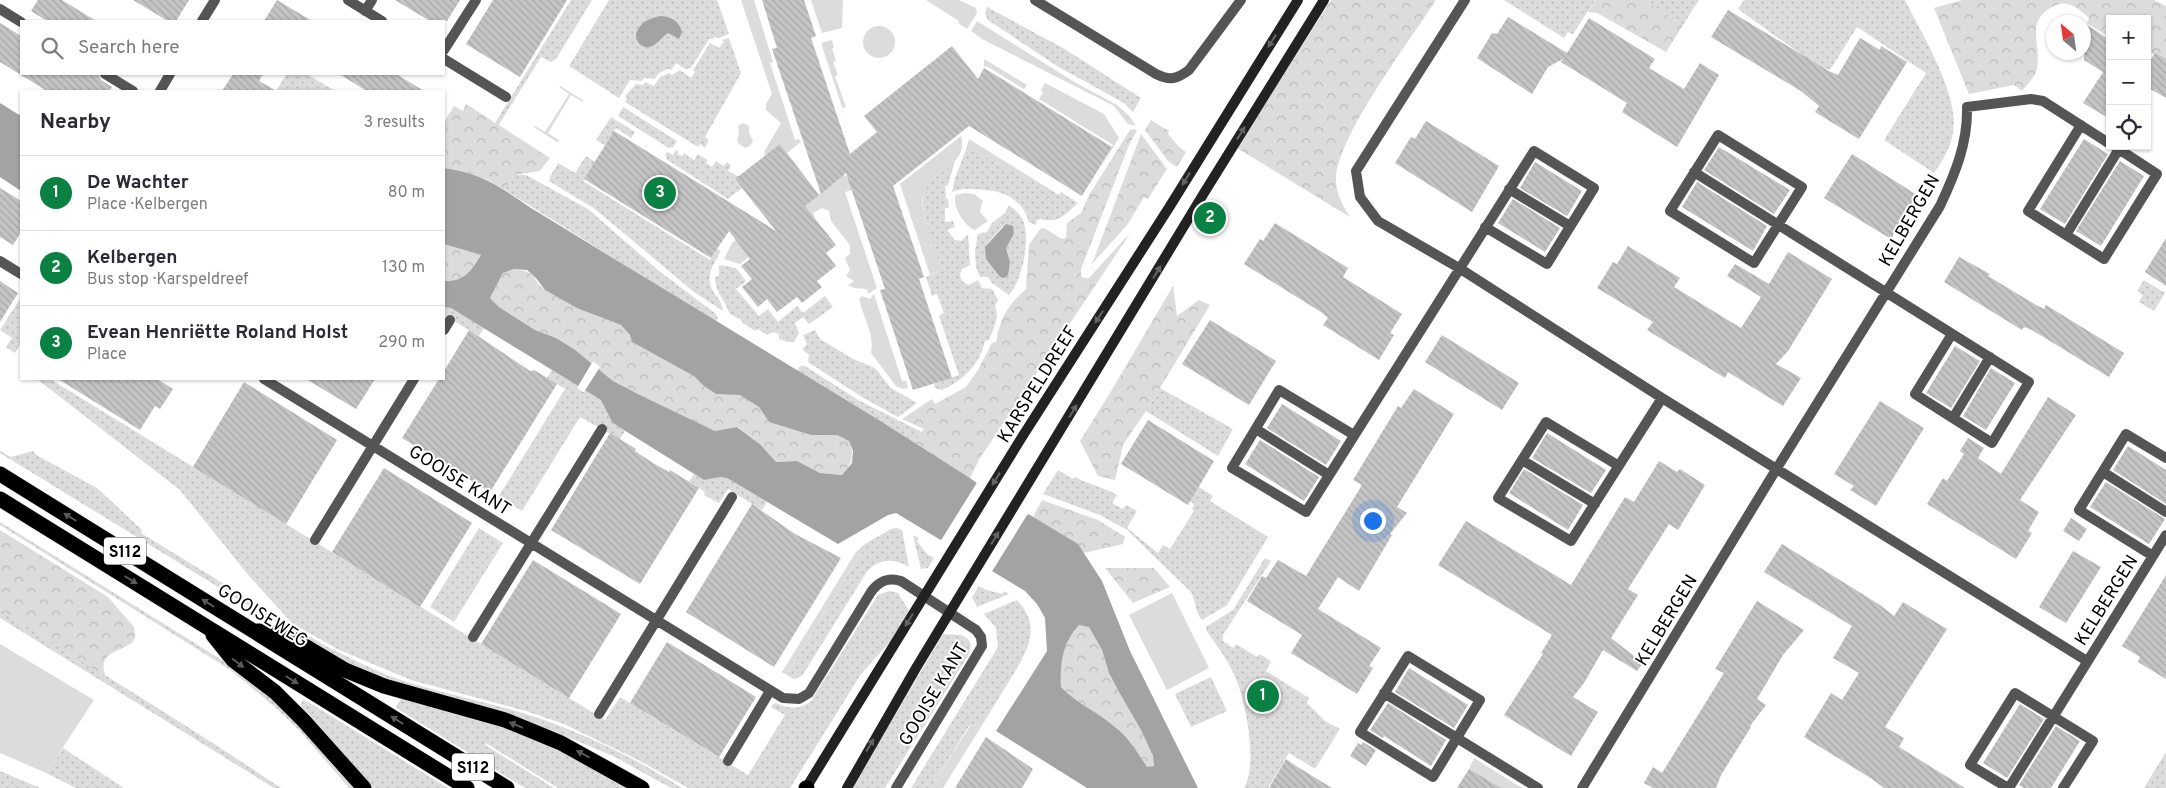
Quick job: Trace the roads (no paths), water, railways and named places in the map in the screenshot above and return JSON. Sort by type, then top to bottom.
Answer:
[{"type":"highway","name":"GOOISEWEG","points":[[0,474],[507,788]]},
{"type":"highway","name":"S112","points":[[0,499],[467,788]]},
{"type":"highway","points":[[206,626],[233,660],[275,692],[304,721],[364,788]]},
{"type":"highway","points":[[249,629],[288,636],[345,670],[392,688],[505,720],[561,743],[642,788]]},
{"type":"street","points":[[203,20],[215,0]]},
{"type":"street","points":[[348,0],[380,20]]},
{"type":"street","points":[[365,11],[372,0]]},
{"type":"street","points":[[445,48],[476,0]]},
{"type":"street","points":[[1035,0],[1156,74],[1171,79],[1178,78],[1189,70],[1241,0]]},
{"type":"street","name":"KARSPELDREEF","points":[[806,788],[1022,437],[1170,206],[1298,0]]},
{"type":"street","points":[[847,788],[950,612],[1204,193],[1324,0]]},
{"type":"street","name":"KELBERGEN","points":[[1465,0],[1356,170],[1360,198],[1378,220],[1459,268],[1662,398],[2087,661]]},
{"type":"street","points":[[0,9],[20,21]]},
{"type":"street","points":[[445,60],[506,97]]},
{"type":"street","points":[[107,75],[131,90]]},
{"type":"street","points":[[161,90],[169,75]]},
{"type":"street","name":"KELBERGEN","points":[[1582,788],[1777,468],[1940,206],[1955,174],[1964,144],[1967,107],[2031,99],[2043,102],[2106,141]]},
{"type":"street","name":"KELBERGEN","points":[[2081,125],[2028,211],[2104,259],[2157,174],[2120,150]]},
{"type":"street","points":[[1718,135],[1802,187],[1778,224],[1754,263],[1670,211],[1718,135]]},
{"type":"street","points":[[2066,235],[2112,150]]},
{"type":"street","points":[[1354,435],[1279,390],[1232,468],[1306,512],[1459,268],[1509,189],[1534,151],[1594,188],[1546,264],[1485,227]]},
{"type":"street","name":"KELBERGEN","points":[[1694,172],[2029,382],[1992,443],[1915,394],[1952,334]]},
{"type":"street","points":[[1509,189],[1570,226]]},
{"type":"street","points":[[0,261],[20,273]]},
{"type":"street","points":[[445,328],[450,320]]},
{"type":"street","points":[[1953,418],[1990,357]]},
{"type":"street","name":"GOOISE KANT","points":[[266,380],[770,691],[789,700],[798,699],[808,693],[878,583],[895,579],[950,612],[978,632],[982,646],[896,788]]},
{"type":"street","points":[[315,540],[413,380]]},
{"type":"street","points":[[1619,466],[1546,422],[1498,498],[1572,541],[1662,398]]},
{"type":"street","points":[[473,637],[602,429]]},
{"type":"street","points":[[1256,429],[1329,475]]},
{"type":"street","name":"KELBERGEN","points":[[2153,556],[2080,510],[2126,434],[2166,458]]},
{"type":"street","points":[[1522,460],[1595,504]]},
{"type":"street","points":[[2103,472],[2166,512]]},
{"type":"street","points":[[599,714],[732,497]]},
{"type":"street","name":"KELBERGEN","points":[[2063,788],[2093,741],[2053,716],[2015,693],[1970,765],[2008,788],[2053,716],[2087,661],[2166,535]]},
{"type":"street","points":[[1408,656],[1480,700],[1433,777],[1360,732],[1384,693],[1408,656]]},
{"type":"street","points":[[728,761],[770,691]]},
{"type":"street","points":[[1384,693],[1538,788]]},
{"type":"place","name":"Evean Henriëtte Roland Holst","points":[[660,193]]},
{"type":"place","name":"Kelbergen","points":[[1210,218]]},
{"type":"place","name":"De Wachter","points":[[1263,696]]}]
